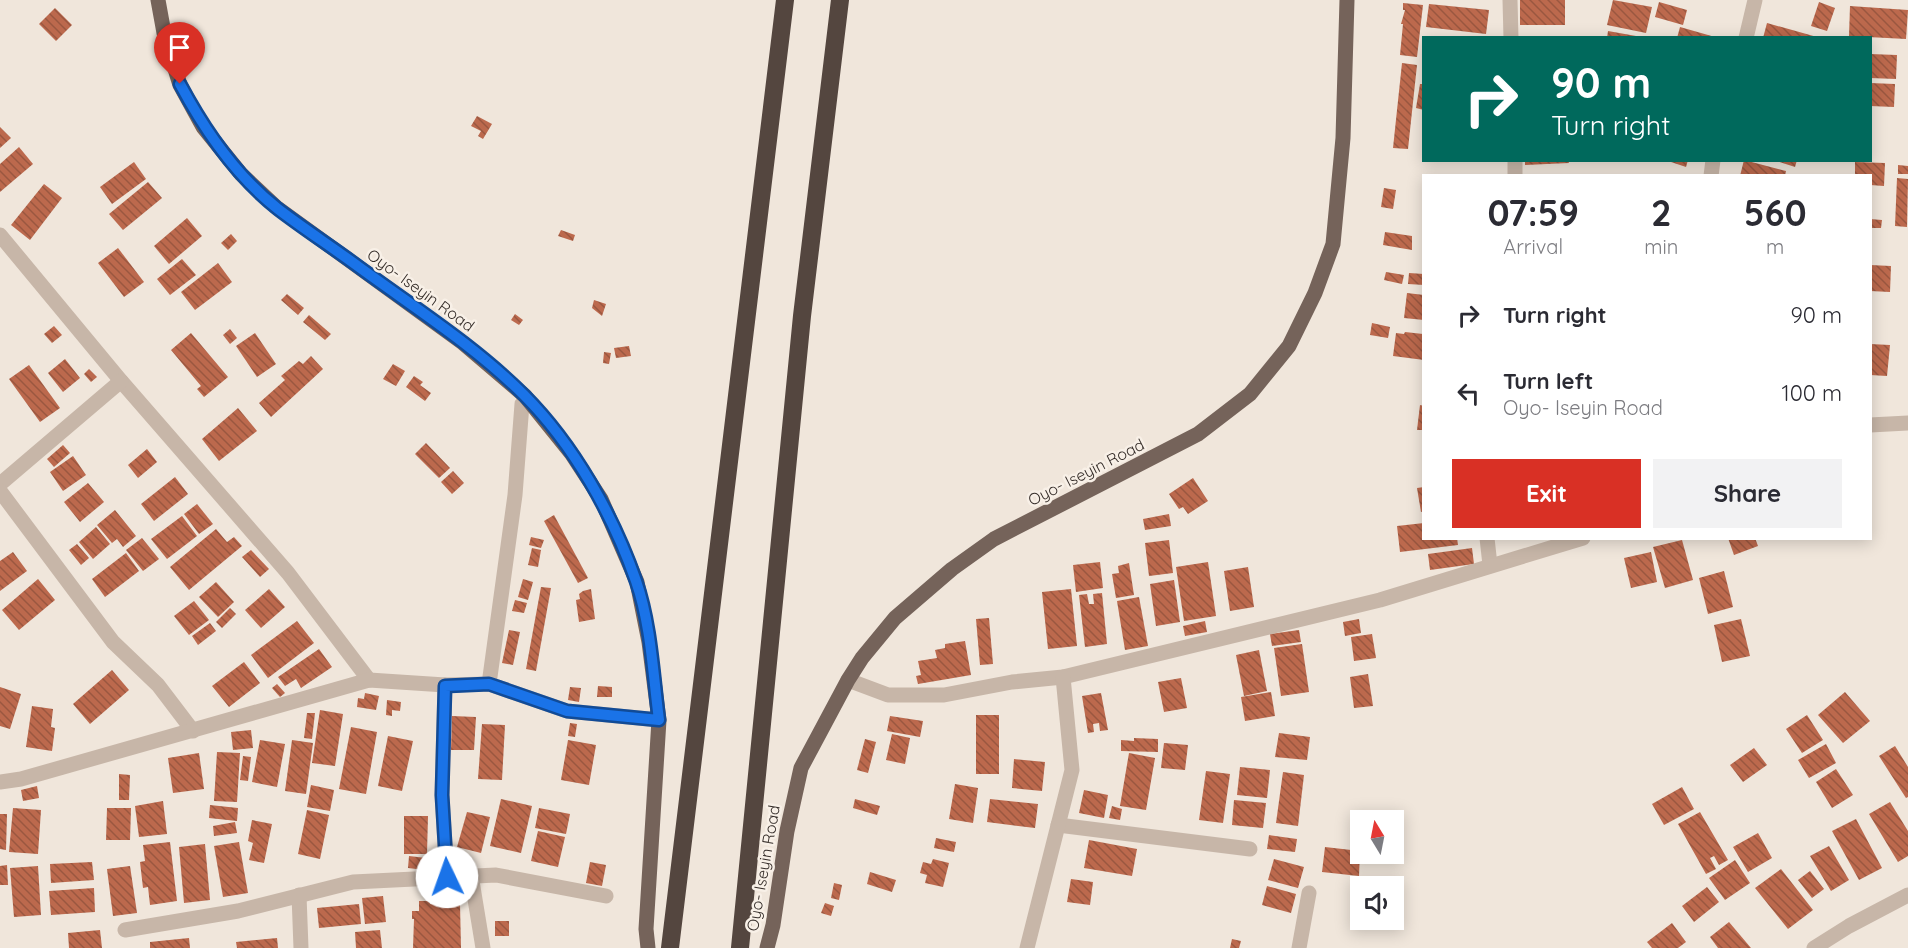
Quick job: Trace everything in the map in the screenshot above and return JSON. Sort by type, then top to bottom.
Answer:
[{"type":"highway","points":[[670,948],[785,0]]},
{"type":"highway","points":[[740,948],[802,316],[840,0]]},
{"type":"main road","name":"Oyo- Iseyin Road","points":[[158,0],[164,33],[180,84],[203,127],[241,174],[276,207],[463,343],[525,396],[571,453],[601,499],[637,582],[649,642],[659,720],[646,929],[648,948]]},
{"type":"main road","name":"Oyo- Iseyin Road","points":[[767,948],[773,925],[787,831],[801,768],[848,680],[862,658],[895,618],[952,569],[994,539],[1198,434],[1250,394],[1289,346],[1315,293],[1333,244],[1343,138],[1347,0]]},
{"type":"street","points":[[1510,0],[1511,36]]},
{"type":"street","points":[[1746,36],[1755,0]]},
{"type":"street","points":[[0,236],[5,254],[121,381],[288,573],[369,680]]},
{"type":"street","points":[[0,484],[121,381]]},
{"type":"street","points":[[489,684],[515,495],[522,404]]},
{"type":"street","points":[[1872,425],[1908,423]]},
{"type":"street","points":[[0,492],[113,642],[158,685],[194,731]]},
{"type":"street","points":[[1487,540],[1490,565]]},
{"type":"street","points":[[848,680],[888,695],[944,695],[1012,682],[1063,677],[1380,600],[1576,540]]},
{"type":"street","points":[[1027,948],[1072,770],[1063,677]]},
{"type":"street","points":[[0,782],[21,779],[369,680],[445,686],[489,684],[567,711],[659,720]]},
{"type":"street","points":[[445,686],[442,795],[447,877]]},
{"type":"street","points":[[1058,825],[1250,849]]},
{"type":"street","points":[[471,875],[483,948]]},
{"type":"street","points":[[125,930],[238,911],[353,882],[471,875],[496,876],[606,897]]},
{"type":"street","points":[[1299,948],[1309,893]]},
{"type":"street","points":[[299,895],[301,948]]},
{"type":"street","points":[[1814,948],[1849,926],[1908,895]]},
{"type":"building","points":[[1520,0],[1565,0],[1565,25],[1520,25]]},
{"type":"building","points":[[1613,0],[1652,7],[1646,33],[1607,25]]},
{"type":"building","points":[[1659,2],[1687,10],[1683,25],[1655,17]]},
{"type":"building","points":[[1819,2],[1835,8],[1827,31],[1811,26]]},
{"type":"building","points":[[1403,3],[1423,5],[1417,57],[1400,55],[1403,24],[1401,24],[1405,10],[1403,10]]},
{"type":"building","points":[[1429,4],[1489,10],[1486,34],[1426,27]]},
{"type":"building","points":[[1850,6],[1908,10],[1906,39],[1849,36]]},
{"type":"building","points":[[55,8],[72,25],[56,41],[39,24]]},
{"type":"building","points":[[1767,23],[1813,36],[1764,36]]},
{"type":"building","points":[[1680,27],[1712,36],[1678,36]]},
{"type":"building","points":[[1608,31],[1636,36],[1607,36]]},
{"type":"building","points":[[1872,54],[1897,55],[1896,79],[1872,78]]},
{"type":"building","points":[[1402,63],[1417,65],[1408,149],[1393,148]]},
{"type":"building","points":[[1872,83],[1895,84],[1894,107],[1872,106]]},
{"type":"building","points":[[1420,84],[1422,84],[1422,110],[1416,108]]},
{"type":"building","points":[[477,116],[492,124],[483,139],[478,136],[481,131],[471,126]]},
{"type":"building","points":[[0,127],[11,138],[0,148]]},
{"type":"building","points":[[19,147],[33,164],[0,192],[0,164]]},
{"type":"building","points":[[134,162],[146,179],[112,204],[100,187]]},
{"type":"building","points":[[1525,162],[1569,163],[1525,165]]},
{"type":"building","points":[[1671,162],[1687,162],[1686,167]]},
{"type":"building","points":[[1744,162],[1786,171],[1785,174],[1740,174]]},
{"type":"building","points":[[1779,162],[1796,162],[1795,167]]},
{"type":"building","points":[[1855,162],[1885,163],[1884,186],[1872,185],[1872,174],[1855,174]]},
{"type":"building","points":[[1898,165],[1908,166],[1908,174],[1898,174]]},
{"type":"building","points":[[1897,178],[1908,179],[1907,227],[1895,226]]},
{"type":"building","points":[[148,182],[162,198],[123,230],[109,214]]},
{"type":"building","points":[[44,184],[62,198],[30,240],[11,225]]},
{"type":"building","points":[[1384,188],[1396,190],[1393,209],[1381,207]]},
{"type":"building","points":[[187,218],[202,236],[169,264],[154,246]]},
{"type":"building","points":[[1872,219],[1882,220],[1881,228],[1872,228]]},
{"type":"building","points":[[561,230],[575,235],[573,241],[558,236]]},
{"type":"building","points":[[1385,232],[1412,236],[1412,250],[1383,245]]},
{"type":"building","points":[[231,234],[237,241],[228,250],[221,243]]},
{"type":"building","points":[[118,248],[144,282],[124,297],[98,263]]},
{"type":"building","points":[[182,259],[196,275],[170,295],[157,279]]},
{"type":"building","points":[[218,263],[232,282],[195,310],[181,292]]},
{"type":"building","points":[[1872,265],[1891,266],[1890,292],[1872,291]]},
{"type":"building","points":[[1386,272],[1404,275],[1402,284],[1384,280]]},
{"type":"building","points":[[1409,273],[1422,274],[1422,285],[1408,284]]},
{"type":"building","points":[[1407,293],[1422,295],[1422,320],[1404,318]]},
{"type":"building","points":[[287,294],[304,308],[298,315],[281,300]]},
{"type":"building","points":[[594,300],[606,304],[602,316],[592,308]]},
{"type":"building","points":[[515,314],[523,320],[519,325],[511,320]]},
{"type":"building","points":[[309,315],[331,334],[325,340],[303,322]]},
{"type":"building","points":[[1372,323],[1390,327],[1388,338],[1370,335]]},
{"type":"building","points":[[54,326],[62,335],[52,343],[44,334]]},
{"type":"building","points":[[230,329],[237,338],[230,344],[223,335]]},
{"type":"building","points":[[1405,332],[1422,334],[1422,360],[1393,356],[1396,333],[1404,334]]},
{"type":"building","points":[[191,333],[228,377],[204,397],[197,389],[201,386],[171,350]]},
{"type":"building","points":[[255,333],[276,364],[257,377],[236,346]]},
{"type":"building","points":[[1872,344],[1890,345],[1887,376],[1872,375]]},
{"type":"building","points":[[629,346],[631,356],[616,358],[614,348]]},
{"type":"building","points":[[604,352],[611,353],[609,364],[603,363]]},
{"type":"building","points":[[311,356],[323,369],[271,417],[259,403],[285,380],[281,376],[299,361],[303,364]]},
{"type":"building","points":[[65,359],[80,378],[63,392],[48,373]]},
{"type":"building","points":[[393,364],[405,371],[396,386],[383,379]]},
{"type":"building","points":[[29,365],[60,408],[40,422],[9,379]]},
{"type":"building","points":[[89,369],[97,377],[91,382],[84,374]]},
{"type":"building","points":[[414,376],[423,382],[420,385],[431,393],[425,401],[406,387]]},
{"type":"building","points":[[1420,405],[1422,406],[1422,430],[1417,430]]},
{"type":"building","points":[[238,408],[257,431],[219,461],[202,439]]},
{"type":"building","points":[[426,443],[450,468],[439,478],[415,454]]},
{"type":"building","points":[[63,445],[70,453],[54,467],[47,459]]},
{"type":"building","points":[[147,449],[157,462],[138,478],[128,465]]},
{"type":"building","points":[[73,456],[86,475],[63,491],[50,472]]},
{"type":"building","points":[[453,471],[464,483],[452,494],[441,482]]},
{"type":"building","points":[[175,477],[188,494],[154,521],[141,504]]},
{"type":"building","points":[[1193,478],[1208,501],[1188,514],[1183,507],[1179,509],[1169,494]]},
{"type":"building","points":[[88,483],[104,502],[80,522],[64,502]]},
{"type":"building","points":[[1422,487],[1421,512],[1417,488]]},
{"type":"building","points":[[197,504],[213,524],[199,534],[184,514]]},
{"type":"building","points":[[115,510],[136,536],[123,547],[117,539],[112,543],[97,525]]},
{"type":"building","points":[[1169,514],[1171,526],[1145,530],[1143,519]]},
{"type":"building","points":[[554,515],[588,578],[578,583],[544,521]]},
{"type":"building","points":[[182,516],[197,536],[167,559],[151,539]]},
{"type":"building","points":[[1422,523],[1422,540],[1457,540],[1458,545],[1400,552],[1397,526]]},
{"type":"building","points":[[96,527],[110,544],[93,559],[79,542]]},
{"type":"building","points":[[216,529],[227,542],[234,537],[242,546],[189,590],[170,567]]},
{"type":"building","points":[[531,537],[544,540],[541,548],[529,545]]},
{"type":"building","points":[[142,538],[159,559],[143,571],[126,550]]},
{"type":"building","points":[[1169,540],[1173,573],[1149,576],[1145,543]]},
{"type":"building","points":[[1682,540],[1693,580],[1665,588],[1653,547]]},
{"type":"building","points":[[1729,540],[1756,540],[1758,546],[1734,555]]},
{"type":"building","points":[[77,544],[89,558],[81,565],[69,550]]},
{"type":"building","points":[[532,548],[541,550],[538,567],[528,565]]},
{"type":"building","points":[[1472,548],[1474,564],[1430,570],[1428,554]]},
{"type":"building","points":[[251,550],[269,569],[260,577],[242,557]]},
{"type":"building","points":[[13,552],[27,571],[0,591],[0,561]]},
{"type":"building","points":[[1651,552],[1657,582],[1631,588],[1624,558]]},
{"type":"building","points":[[126,553],[139,571],[105,597],[92,579]]},
{"type":"building","points":[[1100,562],[1103,588],[1076,592],[1073,565]]},
{"type":"building","points":[[1208,562],[1216,616],[1184,621],[1176,567]]},
{"type":"building","points":[[1129,563],[1134,595],[1116,598],[1112,574],[1119,573],[1118,566]]},
{"type":"building","points":[[1248,567],[1254,607],[1230,611],[1224,571]]},
{"type":"building","points":[[1724,571],[1733,607],[1708,614],[1699,578]]},
{"type":"building","points":[[38,579],[55,600],[19,630],[2,610]]},
{"type":"building","points":[[523,579],[533,582],[528,600],[518,597]]},
{"type":"building","points":[[1174,580],[1180,622],[1156,626],[1150,584]]},
{"type":"building","points":[[216,582],[234,602],[218,617],[199,597]]},
{"type":"building","points":[[541,587],[551,588],[536,671],[526,669]]},
{"type":"building","points":[[269,589],[285,607],[261,628],[245,610]]},
{"type":"building","points":[[591,589],[595,619],[579,622],[576,600],[580,599],[579,594],[583,591]]},
{"type":"building","points":[[1071,589],[1077,646],[1048,649],[1042,592]]},
{"type":"building","points":[[1102,593],[1107,644],[1085,647],[1079,595],[1087,594],[1089,604],[1094,604],[1093,594]]},
{"type":"building","points":[[1139,597],[1148,646],[1125,650],[1117,601]]},
{"type":"building","points":[[515,600],[527,603],[524,613],[512,611]]},
{"type":"building","points":[[194,601],[209,620],[189,635],[174,616]]},
{"type":"building","points":[[230,608],[236,614],[222,628],[216,622]]},
{"type":"building","points":[[989,618],[993,664],[980,665],[976,619]]},
{"type":"building","points":[[1359,619],[1361,633],[1345,636],[1343,622]]},
{"type":"building","points":[[1741,619],[1750,656],[1722,662],[1714,625]]},
{"type":"building","points":[[297,621],[314,643],[268,678],[251,655]]},
{"type":"building","points":[[1205,621],[1207,632],[1185,636],[1183,626]]},
{"type":"building","points":[[210,623],[216,631],[198,645],[192,636]]},
{"type":"building","points":[[509,630],[520,632],[513,665],[502,663]]},
{"type":"building","points":[[1299,630],[1301,642],[1272,646],[1270,634]]},
{"type":"building","points":[[1372,634],[1376,658],[1354,661],[1351,637]]},
{"type":"building","points":[[965,641],[971,675],[918,684],[916,676],[921,675],[918,661],[937,658],[935,650],[945,648],[945,644]]},
{"type":"building","points":[[1302,644],[1309,692],[1281,696],[1274,648]]},
{"type":"building","points":[[319,649],[332,667],[301,688],[296,679],[285,686],[278,677]]},
{"type":"building","points":[[1259,650],[1267,691],[1244,696],[1236,655]]},
{"type":"building","points":[[244,662],[260,683],[229,707],[212,686]]},
{"type":"building","points":[[112,670],[129,690],[90,724],[73,704]]},
{"type":"building","points":[[1368,674],[1373,706],[1354,708],[1350,677]]},
{"type":"building","points":[[1181,678],[1187,708],[1164,712],[1158,682]]},
{"type":"building","points":[[277,684],[285,693],[280,697],[272,688]]},
{"type":"building","points":[[598,686],[612,687],[612,697],[597,697]]},
{"type":"building","points":[[0,687],[21,694],[10,729],[0,726]]},
{"type":"building","points":[[570,687],[581,688],[579,702],[568,700]]},
{"type":"building","points":[[1271,692],[1275,716],[1245,721],[1241,697]]},
{"type":"building","points":[[1845,692],[1870,721],[1843,743],[1818,715]]},
{"type":"building","points":[[365,693],[379,696],[376,710],[357,707],[358,698],[364,699]]},
{"type":"building","points":[[1101,693],[1108,730],[1100,731],[1099,723],[1093,724],[1094,732],[1088,733],[1082,696]]},
{"type":"building","points":[[387,700],[401,702],[400,711],[392,710],[392,716],[386,715]]},
{"type":"building","points":[[32,706],[53,709],[51,727],[55,728],[52,751],[26,747]]},
{"type":"building","points":[[320,710],[343,714],[335,766],[312,763]]},
{"type":"building","points":[[307,713],[315,713],[312,739],[304,738]]},
{"type":"building","points":[[976,715],[999,715],[999,774],[976,774]]},
{"type":"building","points":[[1807,715],[1823,740],[1802,753],[1786,729]]},
{"type":"building","points":[[452,716],[476,717],[474,750],[451,750]]},
{"type":"building","points":[[890,716],[923,721],[920,737],[887,731]]},
{"type":"building","points":[[570,723],[577,724],[575,737],[568,736]]},
{"type":"building","points":[[482,724],[505,725],[502,780],[478,779]]},
{"type":"building","points":[[351,727],[377,732],[366,794],[339,789]]},
{"type":"building","points":[[251,730],[253,748],[233,750],[231,732]]},
{"type":"building","points":[[1279,733],[1310,737],[1307,760],[1275,757]]},
{"type":"building","points":[[892,734],[910,738],[905,764],[886,760]]},
{"type":"building","points":[[388,736],[413,741],[402,791],[378,786]]},
{"type":"building","points":[[1134,738],[1158,739],[1158,752],[1121,751],[1121,740],[1134,741]]},
{"type":"building","points":[[865,739],[876,742],[868,773],[857,770]]},
{"type":"building","points":[[260,740],[285,744],[277,787],[252,782]]},
{"type":"building","points":[[292,740],[313,743],[306,794],[285,791]]},
{"type":"building","points":[[568,740],[596,745],[589,785],[561,780]]},
{"type":"building","points":[[1164,743],[1188,745],[1185,770],[1161,768]]},
{"type":"building","points":[[1826,744],[1836,763],[1809,778],[1798,760]]},
{"type":"building","points":[[1895,746],[1908,767],[1908,797],[1906,798],[1879,756]]},
{"type":"building","points":[[1754,748],[1767,765],[1743,782],[1730,765]]},
{"type":"building","points":[[217,752],[240,753],[237,802],[214,801]]},
{"type":"building","points":[[199,753],[204,789],[173,793],[168,758]]},
{"type":"building","points":[[1129,753],[1155,758],[1146,810],[1120,806]]},
{"type":"building","points":[[243,756],[251,757],[248,781],[240,780]]},
{"type":"building","points":[[1014,759],[1045,762],[1042,791],[1012,788]]},
{"type":"building","points":[[1240,767],[1270,770],[1267,798],[1237,795]]},
{"type":"building","points":[[1836,769],[1853,795],[1832,808],[1816,782]]},
{"type":"building","points":[[1206,771],[1230,774],[1223,823],[1199,820]]},
{"type":"building","points":[[1283,772],[1304,775],[1298,826],[1276,823]]},
{"type":"building","points":[[119,774],[130,775],[129,800],[119,800]]},
{"type":"building","points":[[955,784],[978,788],[973,823],[949,819]]},
{"type":"building","points":[[311,785],[334,790],[330,811],[307,807]]},
{"type":"building","points":[[37,786],[39,798],[23,801],[21,790]]},
{"type":"building","points":[[1682,787],[1694,809],[1664,825],[1652,804]]},
{"type":"building","points":[[1084,790],[1108,795],[1104,818],[1079,813]]},
{"type":"building","points":[[501,799],[532,806],[521,853],[490,846]]},
{"type":"building","points":[[855,799],[880,806],[877,815],[853,808]]},
{"type":"building","points":[[990,799],[1038,804],[1035,828],[987,822]]},
{"type":"building","points":[[1234,800],[1266,803],[1263,828],[1232,825]]},
{"type":"building","points":[[163,801],[167,834],[139,837],[135,806]]},
{"type":"building","points":[[1890,802],[1908,831],[1908,856],[1898,862],[1869,814]]},
{"type":"building","points":[[210,805],[238,808],[237,821],[209,818]]},
{"type":"building","points":[[1112,806],[1122,809],[1120,820],[1109,818]]},
{"type":"building","points":[[13,808],[41,810],[38,854],[9,852]]},
{"type":"building","points":[[107,808],[131,808],[130,840],[106,840]]},
{"type":"building","points":[[539,808],[570,814],[566,834],[535,828]]},
{"type":"building","points":[[307,810],[329,815],[320,859],[298,854]]},
{"type":"building","points":[[467,812],[490,817],[481,853],[457,847]]},
{"type":"building","points":[[1700,812],[1728,860],[1719,865],[1714,856],[1710,858],[1716,869],[1706,874],[1678,824]]},
{"type":"building","points":[[0,814],[7,814],[6,850],[0,849]]},
{"type":"building","points":[[404,816],[428,816],[427,854],[404,854]]},
{"type":"building","points":[[1856,819],[1882,868],[1859,880],[1832,831]]},
{"type":"building","points":[[252,820],[272,824],[264,863],[249,860],[253,843],[248,841]]},
{"type":"building","points":[[235,822],[237,833],[214,836],[213,826]]},
{"type":"building","points":[[538,831],[565,837],[558,867],[531,861]]},
{"type":"building","points":[[1758,833],[1772,858],[1748,872],[1733,847]]},
{"type":"building","points":[[1269,835],[1297,839],[1295,852],[1267,849]]},
{"type":"building","points":[[936,838],[956,842],[954,852],[934,848]]},
{"type":"building","points":[[1089,840],[1137,849],[1132,876],[1084,868]]},
{"type":"building","points":[[170,842],[177,901],[150,905],[148,887],[143,888],[140,862],[145,861],[143,845]]},
{"type":"building","points":[[239,842],[248,893],[223,897],[214,846]]},
{"type":"building","points":[[205,844],[210,900],[184,903],[179,847]]},
{"type":"building","points":[[1829,846],[1849,880],[1831,891],[1810,856]]},
{"type":"building","points":[[1325,847],[1350,850],[1350,864],[1359,864],[1359,876],[1322,872]]},
{"type":"building","points":[[409,856],[426,858],[425,870],[408,868]]},
{"type":"building","points":[[933,859],[949,863],[943,887],[925,883],[927,875],[920,873],[923,862],[931,864]]},
{"type":"building","points":[[1274,859],[1304,867],[1298,888],[1268,880]]},
{"type":"building","points":[[1735,860],[1750,883],[1725,900],[1709,878]]},
{"type":"building","points":[[92,862],[94,880],[51,883],[50,864]]},
{"type":"building","points":[[590,862],[606,865],[602,886],[586,883]]},
{"type":"building","points":[[7,865],[8,885],[0,885],[0,866]]},
{"type":"building","points":[[38,866],[41,915],[14,917],[10,868]]},
{"type":"building","points":[[130,866],[137,913],[113,916],[107,869]]},
{"type":"building","points":[[1781,869],[1813,910],[1788,929],[1755,888]]},
{"type":"building","points":[[1810,871],[1824,889],[1812,898],[1798,880]]},
{"type":"building","points":[[870,872],[896,880],[892,892],[867,884]]},
{"type":"building","points":[[1071,879],[1093,882],[1090,905],[1067,902]]},
{"type":"building","points":[[834,883],[842,885],[839,900],[831,898]]},
{"type":"building","points":[[1267,886],[1296,894],[1291,913],[1262,905]]},
{"type":"building","points":[[1707,887],[1719,902],[1694,922],[1682,906]]},
{"type":"building","points":[[94,888],[95,912],[51,915],[49,891]]},
{"type":"building","points":[[383,896],[386,922],[365,924],[362,898]]},
{"type":"building","points":[[419,901],[430,901],[430,904],[460,904],[461,948],[413,948],[412,911],[419,911]]},
{"type":"building","points":[[825,903],[834,906],[831,916],[821,913]]},
{"type":"building","points":[[359,904],[361,924],[319,928],[317,908]]},
{"type":"building","points":[[495,921],[509,921],[509,936],[495,936]]},
{"type":"building","points":[[1729,922],[1751,948],[1718,948],[1710,937]]},
{"type":"building","points":[[1672,923],[1686,942],[1678,948],[1652,948],[1647,942]]},
{"type":"building","points":[[100,930],[102,948],[69,948],[68,933]]},
{"type":"building","points":[[380,930],[382,948],[356,948],[355,932]]},
{"type":"building","points":[[189,938],[190,948],[150,948],[150,942]]},
{"type":"building","points":[[277,938],[278,948],[237,948],[236,942]]},
{"type":"building","points":[[1232,939],[1241,941],[1239,948],[1230,948]]},
{"type":"route","points":[[180,84],[203,127],[241,174],[276,207],[463,343],[525,396],[571,453],[601,499],[637,582],[649,642],[659,720],[567,711],[543,705],[489,684],[445,686],[442,795],[447,877]]}]
